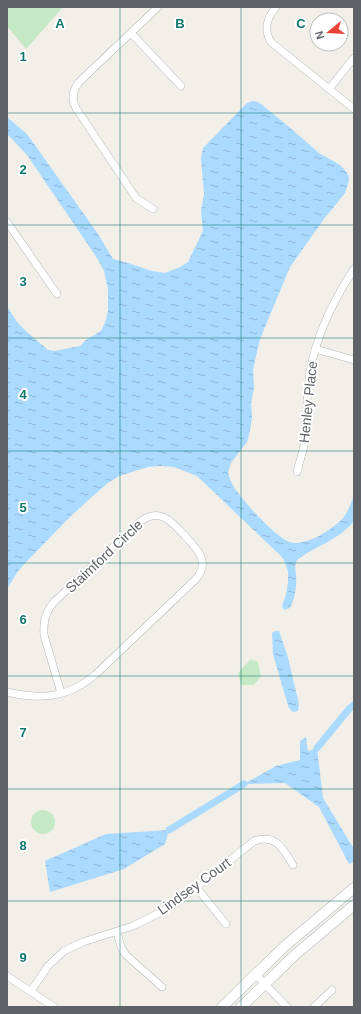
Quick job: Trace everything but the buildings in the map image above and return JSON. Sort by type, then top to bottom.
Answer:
[{"type":"street","points":[[153,209],[136,198],[72,100],[74,90],[79,82],[158,7]]},
{"type":"street","points":[[276,7],[267,22],[266,30],[269,39],[275,46],[354,109]]},
{"type":"street","points":[[131,33],[181,86]]},
{"type":"street","points":[[329,89],[354,58]]},
{"type":"street","points":[[8,227],[57,294]]},
{"type":"street","name":"Henley Place","points":[[297,472],[306,435],[308,387],[315,350],[326,317],[334,300],[354,269]]},
{"type":"street","points":[[315,350],[354,360]]},
{"type":"street","name":"Staimford Circle","points":[[7,692],[34,697],[45,697],[61,693],[81,685],[91,678],[198,577],[202,565],[199,552],[169,520],[161,516],[152,515],[141,521],[49,608],[45,616],[44,635],[61,693]]},
{"type":"street","name":"Lindsey Court","points":[[31,991],[48,966],[64,951],[83,942],[133,926],[164,911],[250,844],[258,840],[267,839],[279,844],[293,865]]},
{"type":"street","points":[[196,887],[226,924]]},
{"type":"street","points":[[222,1007],[286,945],[354,888]]},
{"type":"street","points":[[241,1007],[264,983],[296,954],[354,905]]},
{"type":"street","points":[[117,932],[122,949],[126,955],[162,988]]},
{"type":"street","points":[[255,974],[287,1007]]},
{"type":"street","points":[[7,976],[54,1007]]},
{"type":"street","points":[[314,1007],[332,990]]},
{"type":"green space","points":[[7,7],[63,7],[26,49],[7,26]]},
{"type":"green space","points":[[251,659],[258,662],[261,676],[254,685],[241,685],[238,673]]},
{"type":"green space","points":[[43,810],[51,814],[55,822],[51,830],[43,834],[35,830],[31,822],[35,814]]},
{"type":"water","points":[[253,101],[261,104],[319,153],[340,165],[346,171],[349,181],[345,193],[324,219],[290,267],[260,339],[253,369],[254,388],[251,403],[252,417],[250,431],[247,442],[231,463],[228,474],[234,487],[251,509],[277,534],[290,542],[296,543],[310,540],[332,528],[346,514],[354,495],[354,521],[348,528],[334,538],[297,560],[295,566],[296,584],[292,604],[290,608],[284,610],[282,606],[288,583],[288,571],[283,558],[197,476],[174,467],[148,467],[119,476],[94,495],[28,560],[18,571],[7,589],[7,306],[17,322],[27,332],[48,350],[54,351],[80,346],[86,340],[101,331],[106,320],[108,310],[108,289],[104,271],[97,258],[27,155],[7,134],[7,117],[27,134],[98,234],[113,259],[152,271],[165,273],[188,262],[203,231],[201,211],[204,194],[201,158],[203,148],[247,103]]},
{"type":"water","points":[[279,631],[288,658],[299,704],[298,711],[293,712],[289,708],[273,654],[272,633]]},
{"type":"water","points":[[306,737],[308,751],[317,748],[323,798],[354,849],[354,862],[349,864],[319,807],[285,783],[244,784],[276,766],[300,760],[300,741]]},
{"type":"water","points":[[169,830],[165,844],[124,869],[50,892],[45,861],[106,834]]},
{"type":"waterway","points":[[317,748],[354,705]]},
{"type":"waterway","points":[[169,830],[244,784]]}]
